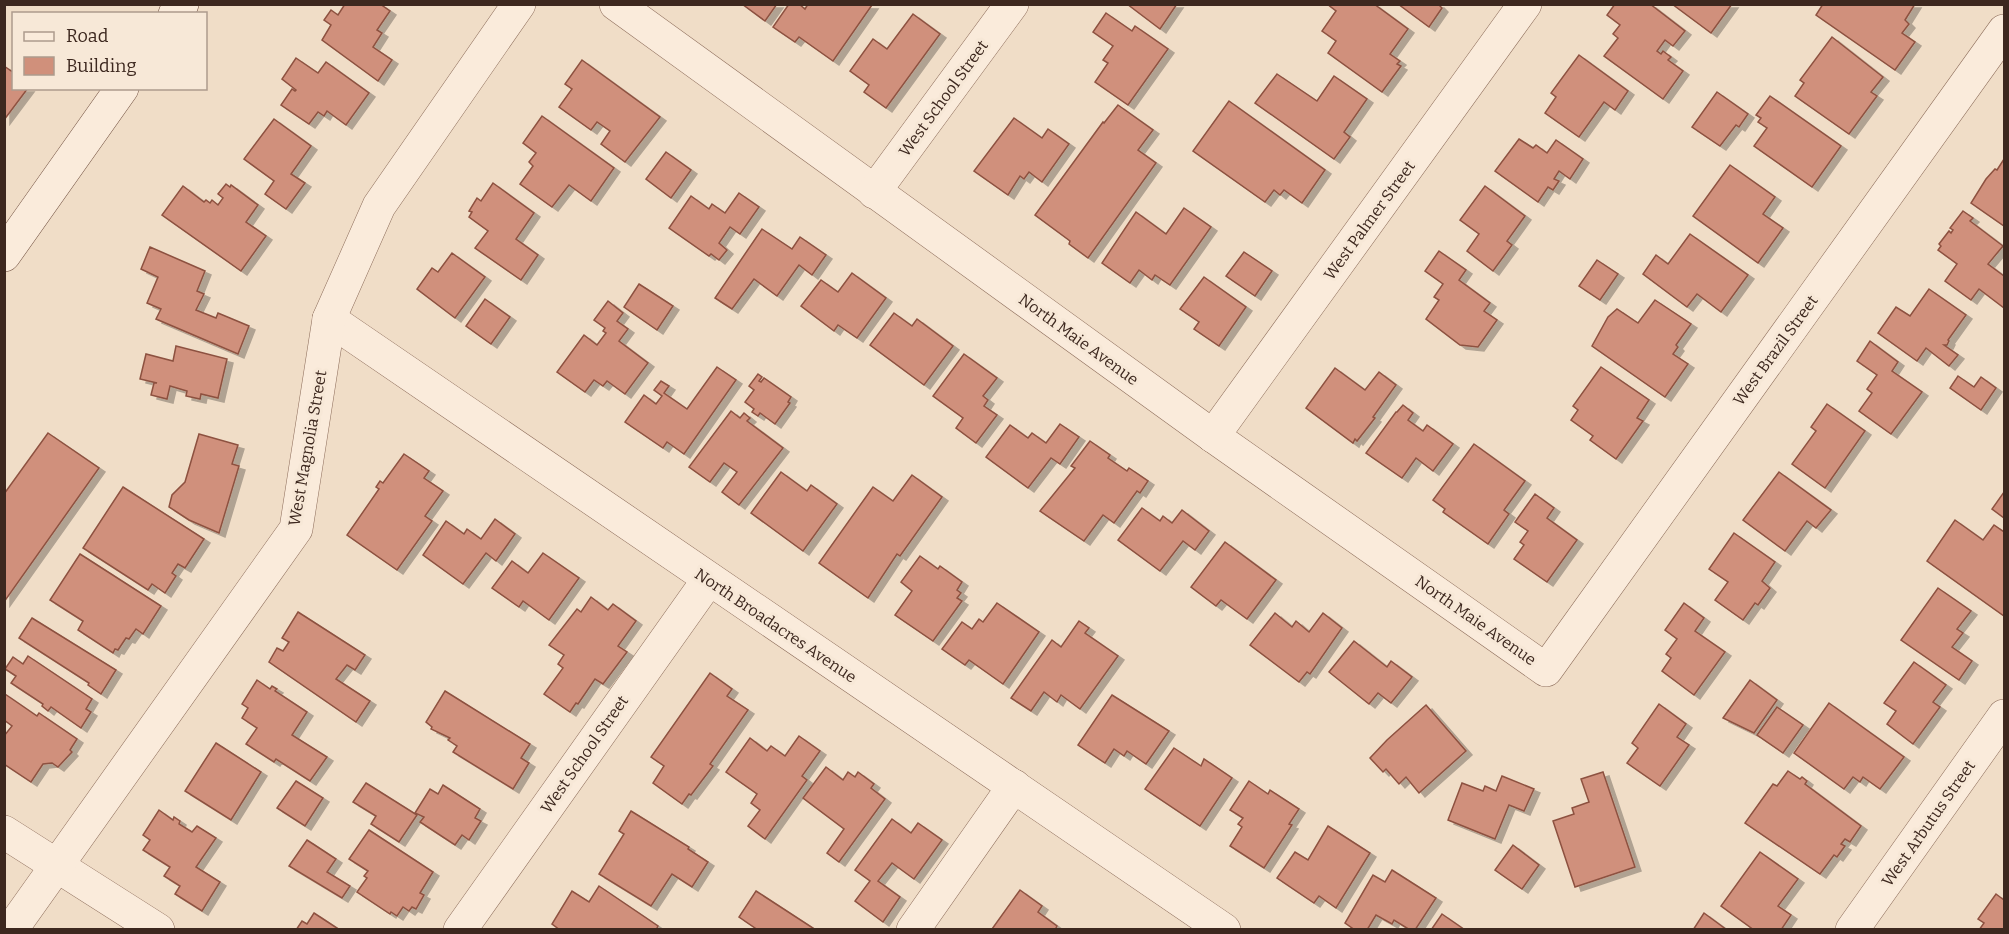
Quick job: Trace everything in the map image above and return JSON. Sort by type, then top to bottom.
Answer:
[{"type":"street","name":"West Magnolia Street","points":[[11,930],[296,529],[329,319],[378,206],[519,4]]},
{"type":"street","name":"North Maie Avenue","points":[[616,4],[1213,436],[1546,670]]},
{"type":"street","name":"West School Street","points":[[874,192],[1012,4]]},
{"type":"street","name":"West Palmer Street","points":[[1213,436],[1525,4]]},
{"type":"street","name":"West Brazil Street","points":[[1546,670],[2004,31]]},
{"type":"street","points":[[4,255],[121,90]]},
{"type":"street","name":"North Broadacres Avenue","points":[[329,319],[1224,930]]},
{"type":"street","name":"West School Street","points":[[460,930],[709,579]]},
{"type":"street","name":"West Arbutus Street","points":[[1852,930],[2004,716]]},
{"type":"street","points":[[913,930],[1014,786]]},
{"type":"street","points":[[4,832],[158,930]]},
{"type":"building","points":[[345,4],[380,4],[390,11],[377,30],[382,33],[373,47],[392,60],[378,81],[322,40],[331,25],[324,20],[331,10],[338,15]]},
{"type":"building","points":[[742,4],[777,4],[765,21]]},
{"type":"building","points":[[789,4],[799,4],[805,9],[808,4],[872,5],[833,61],[799,37],[795,42],[773,27]]},
{"type":"building","points":[[1127,4],[1177,4],[1160,29]]},
{"type":"building","points":[[1327,4],[1374,4],[1408,29],[1390,54],[1400,61],[1397,64],[1401,66],[1382,92],[1328,53],[1336,41],[1322,31],[1336,11]]},
{"type":"building","points":[[1398,4],[1438,4],[1442,8],[1429,27]]},
{"type":"building","points":[[1615,4],[1650,4],[1685,31],[1673,46],[1665,40],[1657,51],[1661,54],[1663,51],[1671,57],[1668,60],[1683,71],[1663,99],[1604,56],[1618,38],[1613,34],[1620,25],[1607,15]]},
{"type":"building","points":[[1672,4],[1732,4],[1711,33]]},
{"type":"building","points":[[1823,4],[1915,4],[1905,20],[1909,24],[1902,33],[1915,42],[1895,70],[1816,15]]},
{"type":"building","points":[[1106,13],[1132,31],[1135,26],[1168,49],[1128,105],[1095,82],[1108,63],[1103,60],[1113,46],[1093,32]]},
{"type":"building","points":[[913,14],[940,34],[886,108],[864,92],[869,85],[850,71],[873,39],[887,49]]},
{"type":"building","points":[[1832,37],[1883,77],[1871,92],[1877,96],[1849,134],[1795,96],[1804,83],[1800,80]]},
{"type":"building","points":[[1579,55],[1628,91],[1615,110],[1604,102],[1579,137],[1545,113],[1556,97],[1551,93]]},
{"type":"building","points":[[296,58],[318,73],[326,62],[369,93],[346,125],[327,111],[324,116],[318,112],[309,124],[281,105],[292,89],[296,90],[282,79]]},
{"type":"building","points":[[582,60],[660,117],[625,162],[601,144],[610,131],[597,122],[591,130],[559,107],[572,89],[565,84]]},
{"type":"building","points":[[4,66],[12,72],[12,90],[26,90],[4,120]]},
{"type":"building","points":[[1277,74],[1317,101],[1334,76],[1367,99],[1344,132],[1350,137],[1334,159],[1255,103]]},
{"type":"building","points":[[1717,92],[1748,114],[1720,146],[1692,127]]},
{"type":"building","points":[[1770,96],[1841,146],[1812,187],[1754,146],[1767,128],[1758,122],[1761,118],[1756,115]]},
{"type":"building","points":[[1229,101],[1325,170],[1302,203],[1284,190],[1280,195],[1274,190],[1265,202],[1193,151]]},
{"type":"building","points":[[1118,105],[1153,130],[1138,150],[1156,163],[1088,258],[1069,244],[1070,241],[1035,215]]},
{"type":"building","points":[[542,116],[614,168],[591,201],[569,185],[552,207],[520,184],[533,166],[529,162],[536,153],[523,143]]},
{"type":"building","points":[[1014,118],[1042,138],[1048,129],[1069,144],[1042,182],[1029,172],[1024,179],[1020,176],[1008,195],[974,171]]},
{"type":"building","points":[[274,119],[311,146],[291,174],[305,183],[286,209],[265,194],[274,181],[244,159]]},
{"type":"building","points":[[1519,139],[1533,148],[1536,145],[1547,153],[1556,140],[1583,159],[1570,179],[1559,171],[1554,179],[1559,181],[1553,190],[1548,187],[1538,202],[1495,171]]},
{"type":"building","points":[[666,152],[691,170],[671,198],[646,179]]},
{"type":"building","points":[[2004,159],[2004,226],[1971,203],[1986,179],[1995,169],[1997,170]]},
{"type":"building","points":[[1730,165],[1775,197],[1763,214],[1783,228],[1758,263],[1693,216]]},
{"type":"building","points":[[493,183],[534,213],[516,239],[538,255],[521,280],[475,248],[488,231],[469,217],[472,212],[469,211],[477,198],[481,201]]},
{"type":"building","points":[[226,184],[230,187],[231,185],[258,205],[246,222],[266,236],[241,271],[162,215],[183,186],[204,202],[206,200],[210,203],[212,200],[218,205],[223,198],[218,194]]},
{"type":"building","points":[[1485,186],[1525,216],[1507,241],[1512,245],[1493,271],[1467,251],[1479,234],[1460,220]]},
{"type":"building","points":[[739,193],[759,207],[740,234],[730,227],[719,243],[727,250],[719,260],[711,254],[709,256],[669,228],[691,196],[709,209],[712,204],[725,213]]},
{"type":"building","points":[[1184,208],[1211,227],[1170,285],[1155,275],[1152,280],[1139,270],[1130,283],[1102,263],[1136,212],[1166,234]]},
{"type":"building","points":[[1963,211],[1973,218],[1970,221],[2003,246],[1988,264],[2004,276],[2004,308],[1979,289],[1971,300],[1945,281],[1957,264],[1938,250],[1941,246],[1939,244],[1949,231],[1951,233],[1953,230],[1950,228]]},
{"type":"building","points":[[762,229],[792,249],[800,237],[826,255],[812,275],[799,265],[777,296],[754,279],[732,309],[715,298]]},
{"type":"building","points":[[1690,234],[1748,275],[1721,312],[1697,294],[1687,307],[1643,274],[1656,255],[1668,264]]},
{"type":"building","points":[[150,247],[205,271],[197,291],[204,294],[196,310],[216,318],[218,313],[249,326],[238,354],[156,319],[161,309],[147,303],[158,277],[141,269]]},
{"type":"building","points":[[1439,251],[1466,270],[1459,280],[1490,303],[1484,311],[1497,320],[1478,347],[1460,345],[1426,319],[1439,300],[1434,297],[1443,284],[1425,271]]},
{"type":"building","points":[[1244,252],[1272,271],[1255,296],[1226,276]]},
{"type":"building","points":[[452,253],[485,277],[455,318],[417,289],[432,268],[438,272]]},
{"type":"building","points":[[1597,260],[1618,274],[1600,300],[1579,286]]},
{"type":"building","points":[[852,273],[886,298],[857,338],[838,325],[834,331],[801,306],[821,280],[838,292]]},
{"type":"building","points":[[1204,277],[1246,307],[1219,346],[1194,329],[1199,322],[1180,309]]},
{"type":"building","points":[[639,284],[673,306],[657,330],[624,307]]},
{"type":"building","points":[[1929,289],[1966,315],[1948,340],[1947,345],[1944,345],[1958,355],[1949,366],[1926,348],[1917,361],[1878,333],[1896,307],[1910,316]]},
{"type":"building","points":[[485,299],[510,317],[491,344],[466,326]]},
{"type":"building","points":[[1655,300],[1691,324],[1676,345],[1678,347],[1673,354],[1688,364],[1665,397],[1592,346],[1608,317],[1617,309],[1638,323]]},
{"type":"building","points":[[608,301],[623,313],[617,321],[628,329],[619,341],[648,363],[625,394],[607,381],[603,386],[594,380],[585,392],[557,372],[584,335],[597,345],[606,333],[603,331],[605,328],[594,320]]},
{"type":"building","points":[[894,313],[912,326],[917,319],[953,346],[924,385],[870,345]]},
{"type":"building","points":[[1870,341],[1898,362],[1892,371],[1922,392],[1891,434],[1859,411],[1872,393],[1867,389],[1877,375],[1857,361]]},
{"type":"building","points":[[176,346],[227,359],[218,398],[201,394],[200,399],[186,396],[187,391],[170,386],[167,399],[151,395],[154,383],[157,383],[140,379],[146,354],[173,361]]},
{"type":"building","points":[[964,354],[997,378],[983,396],[988,400],[984,406],[997,415],[976,443],[956,428],[963,418],[933,396]]},
{"type":"building","points":[[717,367],[736,380],[684,454],[667,442],[663,448],[625,422],[644,395],[656,404],[662,396],[654,390],[661,381],[669,386],[664,393],[687,409]]},
{"type":"building","points":[[1601,367],[1649,400],[1637,418],[1643,421],[1616,459],[1590,440],[1593,436],[1571,420],[1578,410],[1573,406]]},
{"type":"building","points":[[1335,368],[1365,390],[1379,372],[1396,385],[1373,417],[1375,418],[1353,443],[1306,408]]},
{"type":"building","points":[[758,374],[762,377],[759,381],[761,382],[764,378],[791,397],[788,402],[790,403],[775,424],[760,413],[758,416],[752,412],[754,409],[745,402],[754,390],[749,386]]},
{"type":"building","points":[[1958,376],[1974,387],[1981,377],[1996,388],[1981,410],[1950,388]]},
{"type":"building","points":[[1827,404],[1865,431],[1825,488],[1792,464],[1816,431],[1811,427]]},
{"type":"building","points":[[1403,405],[1413,413],[1408,420],[1423,431],[1427,425],[1453,444],[1433,471],[1416,458],[1402,478],[1366,453]]},
{"type":"building","points":[[731,411],[740,418],[744,413],[750,418],[747,421],[783,448],[739,505],[722,492],[737,472],[724,463],[710,482],[689,467]]},
{"type":"building","points":[[1060,424],[1079,437],[1060,464],[1051,458],[1028,488],[986,457],[1010,425],[1028,438],[1032,433],[1046,443]]},
{"type":"building","points":[[48,433],[99,468],[4,602],[4,494]]},
{"type":"building","points":[[199,434],[238,445],[232,464],[239,466],[219,533],[189,520],[169,507],[172,495],[185,482]]},
{"type":"building","points":[[1090,441],[1110,455],[1108,458],[1148,481],[1140,493],[1137,491],[1114,523],[1103,515],[1084,541],[1040,511],[1075,468],[1071,466]]},
{"type":"building","points":[[1474,444],[1525,481],[1504,510],[1509,514],[1488,544],[1443,512],[1445,509],[1433,500]]},
{"type":"building","points":[[404,454],[429,471],[424,478],[443,491],[425,516],[432,521],[397,570],[347,535],[379,489],[376,487],[380,481],[383,483]]},
{"type":"building","points":[[781,472],[807,491],[811,485],[837,504],[803,551],[751,513]]},
{"type":"building","points":[[1779,472],[1831,510],[1816,528],[1807,521],[1785,551],[1743,520]]},
{"type":"building","points":[[912,475],[942,497],[900,556],[897,554],[868,598],[819,563],[873,487],[893,501]]},
{"type":"building","points":[[123,487],[204,539],[185,568],[178,564],[172,573],[176,576],[165,593],[152,584],[148,590],[83,548]]},
{"type":"building","points":[[2004,492],[2004,518],[1992,509]]},
{"type":"building","points":[[1535,494],[1554,508],[1547,518],[1577,540],[1547,582],[1514,559],[1524,545],[1520,542],[1528,531],[1515,522]]},
{"type":"building","points":[[1142,508],[1160,521],[1163,516],[1172,523],[1182,510],[1209,531],[1195,550],[1183,541],[1160,571],[1118,540]]},
{"type":"building","points":[[495,519],[515,534],[496,561],[486,553],[463,584],[423,555],[446,521],[464,534],[467,529],[481,539]]},
{"type":"building","points":[[1955,520],[1983,540],[1994,525],[2004,532],[2004,616],[1927,561]]},
{"type":"building","points":[[1734,533],[1775,562],[1762,581],[1770,588],[1743,620],[1715,600],[1728,582],[1709,569]]},
{"type":"building","points":[[1225,542],[1276,580],[1247,619],[1221,600],[1216,606],[1191,587]]},
{"type":"building","points":[[543,553],[579,578],[549,620],[523,601],[519,607],[492,588],[512,561],[528,573]]},
{"type":"building","points":[[80,554],[161,606],[143,634],[136,629],[129,639],[126,638],[118,650],[115,649],[113,653],[78,630],[83,621],[50,600]]},
{"type":"building","points":[[920,556],[938,569],[940,566],[962,582],[957,590],[961,593],[957,598],[962,601],[933,641],[895,615],[912,591],[901,582]]},
{"type":"building","points":[[1938,588],[1971,611],[1957,629],[1963,633],[1952,647],[1972,661],[1959,680],[1901,640]]},
{"type":"building","points":[[591,597],[608,610],[613,604],[636,621],[618,646],[627,652],[603,684],[595,679],[570,712],[544,694],[563,668],[558,664],[564,655],[549,645],[577,609],[581,612]]},
{"type":"building","points":[[997,603],[1039,632],[1003,684],[969,660],[965,665],[942,649],[962,622],[972,629],[979,619],[983,622]]},
{"type":"building","points":[[1684,603],[1704,618],[1695,631],[1725,652],[1694,695],[1662,671],[1671,658],[1666,654],[1677,639],[1665,630]]},
{"type":"building","points":[[298,612],[365,655],[355,670],[347,665],[336,679],[370,701],[356,722],[269,662],[277,648],[283,651],[289,642],[282,638]]},
{"type":"building","points":[[1275,613],[1292,627],[1296,621],[1309,632],[1323,613],[1342,628],[1310,674],[1307,672],[1299,682],[1250,645]]},
{"type":"building","points":[[32,618],[116,670],[101,694],[88,685],[89,683],[19,638]]},
{"type":"building","points":[[1079,621],[1089,628],[1085,633],[1118,656],[1080,709],[1061,695],[1057,702],[1044,692],[1031,711],[1011,698],[1052,640],[1061,647]]},
{"type":"building","points":[[1354,641],[1387,667],[1391,661],[1412,677],[1391,703],[1378,693],[1369,704],[1329,672]]},
{"type":"building","points":[[28,656],[92,699],[86,709],[91,712],[81,728],[51,707],[48,711],[42,706],[43,704],[11,683],[16,676],[5,669],[13,657],[23,664]]},
{"type":"building","points":[[1914,662],[1946,685],[1933,702],[1940,707],[1913,744],[1887,724],[1896,711],[1884,703]]},
{"type":"building","points":[[710,673],[732,689],[727,696],[748,710],[710,764],[713,766],[682,804],[653,783],[664,766],[651,757]]},
{"type":"building","points":[[257,680],[270,689],[272,686],[277,689],[275,691],[307,712],[292,735],[327,757],[310,781],[276,759],[274,762],[246,744],[257,728],[242,718],[248,708],[242,704]]},
{"type":"building","points":[[1750,680],[1777,700],[1754,733],[1723,718]]},
{"type":"building","points":[[445,691],[530,744],[521,758],[529,763],[513,789],[453,752],[457,746],[448,740],[450,738],[431,729],[432,727],[426,722]]},
{"type":"building","points":[[5,694],[37,716],[39,713],[77,739],[70,750],[72,752],[58,767],[52,763],[43,764],[31,782],[4,764],[4,736],[12,726],[4,720]]},
{"type":"building","points":[[1112,695],[1169,731],[1146,764],[1127,751],[1124,756],[1114,749],[1105,763],[1078,745]]},
{"type":"building","points":[[1829,703],[1904,757],[1880,789],[1863,777],[1860,782],[1853,777],[1844,789],[1794,753]]},
{"type":"building","points":[[1659,704],[1686,724],[1677,737],[1689,745],[1660,786],[1627,763],[1638,748],[1632,743]]},
{"type":"building","points":[[1426,705],[1466,751],[1419,793],[1406,777],[1399,784],[1386,769],[1383,772],[1370,758]]},
{"type":"building","points":[[1777,707],[1803,725],[1783,753],[1757,735]]},
{"type":"building","points":[[799,736],[820,751],[802,776],[807,780],[765,839],[748,826],[760,810],[751,803],[757,794],[726,772],[750,738],[767,751],[771,746],[785,756]]},
{"type":"building","points":[[216,743],[261,772],[231,820],[185,791]]},
{"type":"building","points":[[1174,748],[1201,766],[1204,759],[1232,778],[1200,826],[1145,789]]},
{"type":"building","points":[[826,767],[843,780],[848,772],[855,777],[858,772],[874,784],[871,788],[885,799],[839,862],[827,853],[844,829],[803,798]]},
{"type":"building","points":[[1788,771],[1800,779],[1802,777],[1807,781],[1805,784],[1861,826],[1850,842],[1845,839],[1841,844],[1845,846],[1837,857],[1834,855],[1820,874],[1745,823],[1773,784],[1777,786]]},
{"type":"building","points":[[1603,772],[1635,867],[1575,887],[1553,821],[1574,814],[1572,808],[1589,802],[1581,779]]},
{"type":"building","points":[[1502,776],[1534,789],[1524,811],[1509,805],[1495,839],[1448,820],[1462,783],[1483,791],[1485,786],[1496,791]]},
{"type":"building","points":[[296,781],[323,798],[305,826],[277,808]]},
{"type":"building","points":[[1249,781],[1268,794],[1270,790],[1299,809],[1289,824],[1292,825],[1264,868],[1230,846],[1242,827],[1238,824],[1243,818],[1230,810]]},
{"type":"building","points":[[366,783],[417,815],[399,842],[371,824],[376,816],[353,802]]},
{"type":"building","points":[[443,785],[480,809],[475,818],[481,821],[469,840],[462,835],[455,845],[420,822],[424,817],[415,813],[430,789],[438,794]]},
{"type":"building","points":[[159,810],[173,820],[174,817],[180,821],[179,824],[192,832],[197,826],[216,838],[196,867],[220,882],[202,911],[175,894],[180,886],[164,876],[170,867],[143,850],[150,840],[143,835]]},
{"type":"building","points":[[631,811],[689,847],[688,849],[708,862],[692,887],[672,874],[651,906],[599,874],[624,834],[619,831]]},
{"type":"building","points":[[892,819],[911,833],[918,823],[942,840],[914,879],[892,863],[878,881],[900,897],[883,922],[855,901],[870,881],[855,870]]},
{"type":"building","points":[[1328,826],[1370,853],[1336,908],[1319,896],[1314,903],[1277,878],[1295,852],[1308,860]]},
{"type":"building","points":[[369,830],[433,872],[420,893],[424,895],[416,909],[412,907],[409,911],[403,907],[397,916],[391,912],[390,914],[357,892],[367,878],[364,876],[368,871],[349,859]]},
{"type":"building","points":[[307,840],[336,859],[327,872],[350,886],[342,898],[289,866]]},
{"type":"building","points":[[1513,845],[1539,865],[1522,889],[1495,870]]},
{"type":"building","points":[[1760,852],[1798,879],[1778,906],[1791,915],[1781,930],[1754,930],[1721,906]]},
{"type":"building","points":[[1392,870],[1436,898],[1415,930],[1410,930],[1394,920],[1392,924],[1376,915],[1367,930],[1355,930],[1345,923],[1373,875],[1385,882]]},
{"type":"building","points":[[599,886],[658,926],[656,930],[560,930],[552,924],[572,891],[589,902]]},
{"type":"building","points":[[1020,890],[1042,906],[1038,912],[1057,926],[1055,930],[992,929]]},
{"type":"building","points":[[756,891],[816,930],[758,930],[739,917]]},
{"type":"building","points":[[1996,894],[2004,900],[2004,930],[1979,930],[1984,923],[1978,919]]},
{"type":"building","points":[[314,913],[340,930],[296,930],[302,921],[307,924]]},
{"type":"building","points":[[1704,913],[1727,930],[1693,930]]},
{"type":"building","points":[[1442,914],[1465,930],[1431,930]]}]
